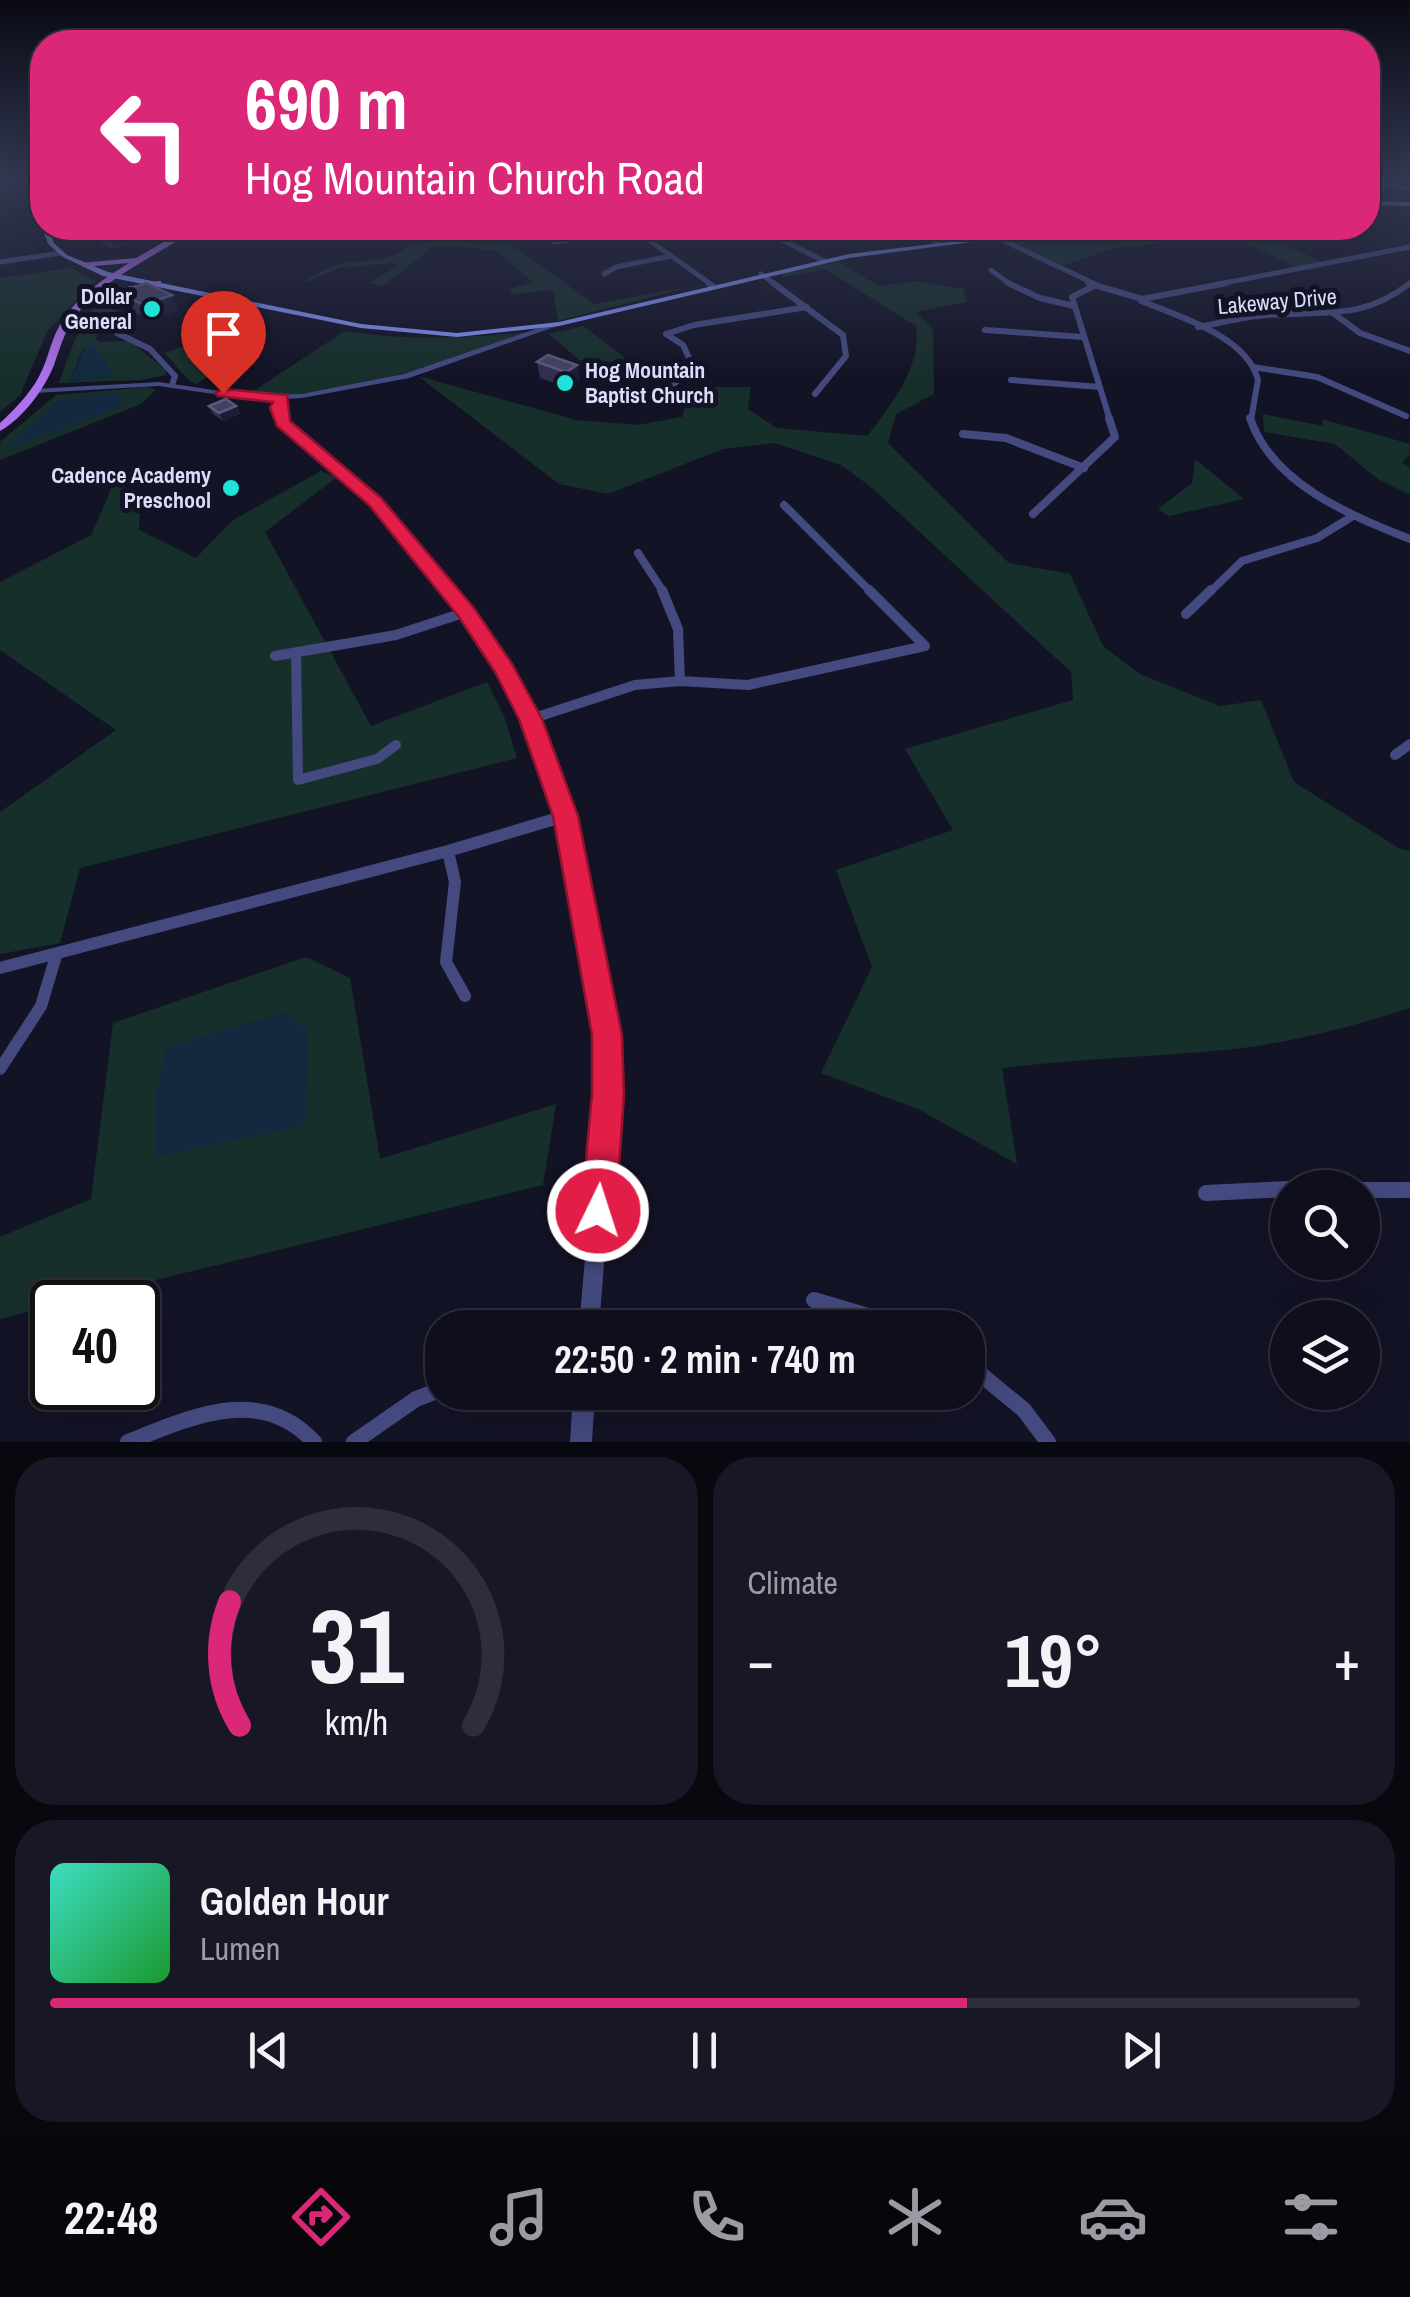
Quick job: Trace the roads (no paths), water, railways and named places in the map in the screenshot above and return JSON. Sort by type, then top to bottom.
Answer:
[{"type":"main road","points":[[51,244],[83,265],[119,275],[398,332],[457,335],[559,324],[824,260],[929,244]]},
{"type":"main road","points":[[0,428],[35,391],[52,360],[58,333],[87,299],[166,244]]},
{"type":"main road","points":[[83,265],[124,263],[160,248]]},
{"type":"main road","points":[[87,299],[124,286],[158,283]]},
{"type":"street","points":[[654,244],[713,286]]},
{"type":"street","points":[[792,244],[824,260]]},
{"type":"street","points":[[1011,244],[1095,285],[1198,327],[1253,368],[1317,377],[1406,416]]},
{"type":"street","points":[[1131,297],[1151,298],[1410,248]]},
{"type":"street","points":[[0,262],[60,253]]},
{"type":"street","points":[[604,274],[670,256]]},
{"type":"street","points":[[991,270],[1007,285],[1039,300],[1074,306]]},
{"type":"street","points":[[761,274],[834,326],[847,346],[846,356],[815,394]]},
{"type":"street","name":"Lakeway Drive","points":[[1198,327],[1263,315],[1332,313],[1379,304],[1410,283]]},
{"type":"street","points":[[1032,514],[1115,437],[1072,297],[1095,285]]},
{"type":"street","points":[[670,387],[682,377],[690,360],[683,345],[666,334],[808,307]]},
{"type":"street","points":[[1332,313],[1360,333],[1410,351]]},
{"type":"street","points":[[35,391],[172,385],[282,398],[406,376],[559,324]]},
{"type":"street","points":[[985,330],[1083,337]]},
{"type":"street","points":[[117,332],[134,338],[172,368],[176,376],[172,385]]},
{"type":"street","points":[[1253,368],[1258,380],[1250,416],[1263,446],[1296,480],[1353,516],[1410,539]]},
{"type":"street","points":[[1011,380],[1100,387]]},
{"type":"street","points":[[282,398],[278,408],[283,422],[375,501],[466,612],[505,669],[531,719],[565,816],[607,1035],[608,1095],[590,1310]]},
{"type":"street","points":[[963,434],[1006,438],[1084,468]]},
{"type":"street","points":[[531,719],[635,684],[680,681],[748,685],[924,646],[784,505]]},
{"type":"street","points":[[1186,614],[1242,560],[1318,538],[1353,516]]},
{"type":"street","points":[[638,553],[682,634],[680,681]]},
{"type":"street","points":[[275,656],[434,628],[466,612]]},
{"type":"street","points":[[296,652],[298,780],[377,759],[396,745]]},
{"type":"street","points":[[1396,755],[1410,744]]},
{"type":"street","points":[[0,968],[448,852],[565,816]]},
{"type":"street","points":[[448,852],[455,882],[446,962],[465,996]]},
{"type":"street","points":[[0,1068],[41,1006],[56,956]]},
{"type":"street","points":[[1206,1193],[1270,1190]]},
{"type":"street","points":[[1380,1190],[1410,1190]]},
{"type":"street","points":[[814,1300],[848,1310]]},
{"type":"street","points":[[985,1378],[1024,1410],[1048,1442]]},
{"type":"street","points":[[354,1442],[425,1396]]},
{"type":"street","points":[[128,1442],[191,1418],[254,1409],[305,1428],[314,1442]]},
{"type":"street","points":[[581,1442],[583,1410]]},
{"type":"water","points":[[86,346],[95,346],[114,376],[70,381]]},
{"type":"water","points":[[114,394],[123,397],[120,407],[3,451],[60,399]]},
{"type":"water","points":[[286,1013],[308,1029],[305,1125],[155,1157],[156,1093],[166,1047]]},
{"type":"place","name":"Dollar General","points":[[152,309]]},
{"type":"place","name":"Hog Mountain Baptist Church","points":[[565,383]]},
{"type":"place","name":"Cadence Academy Preschool","points":[[231,488]]}]
